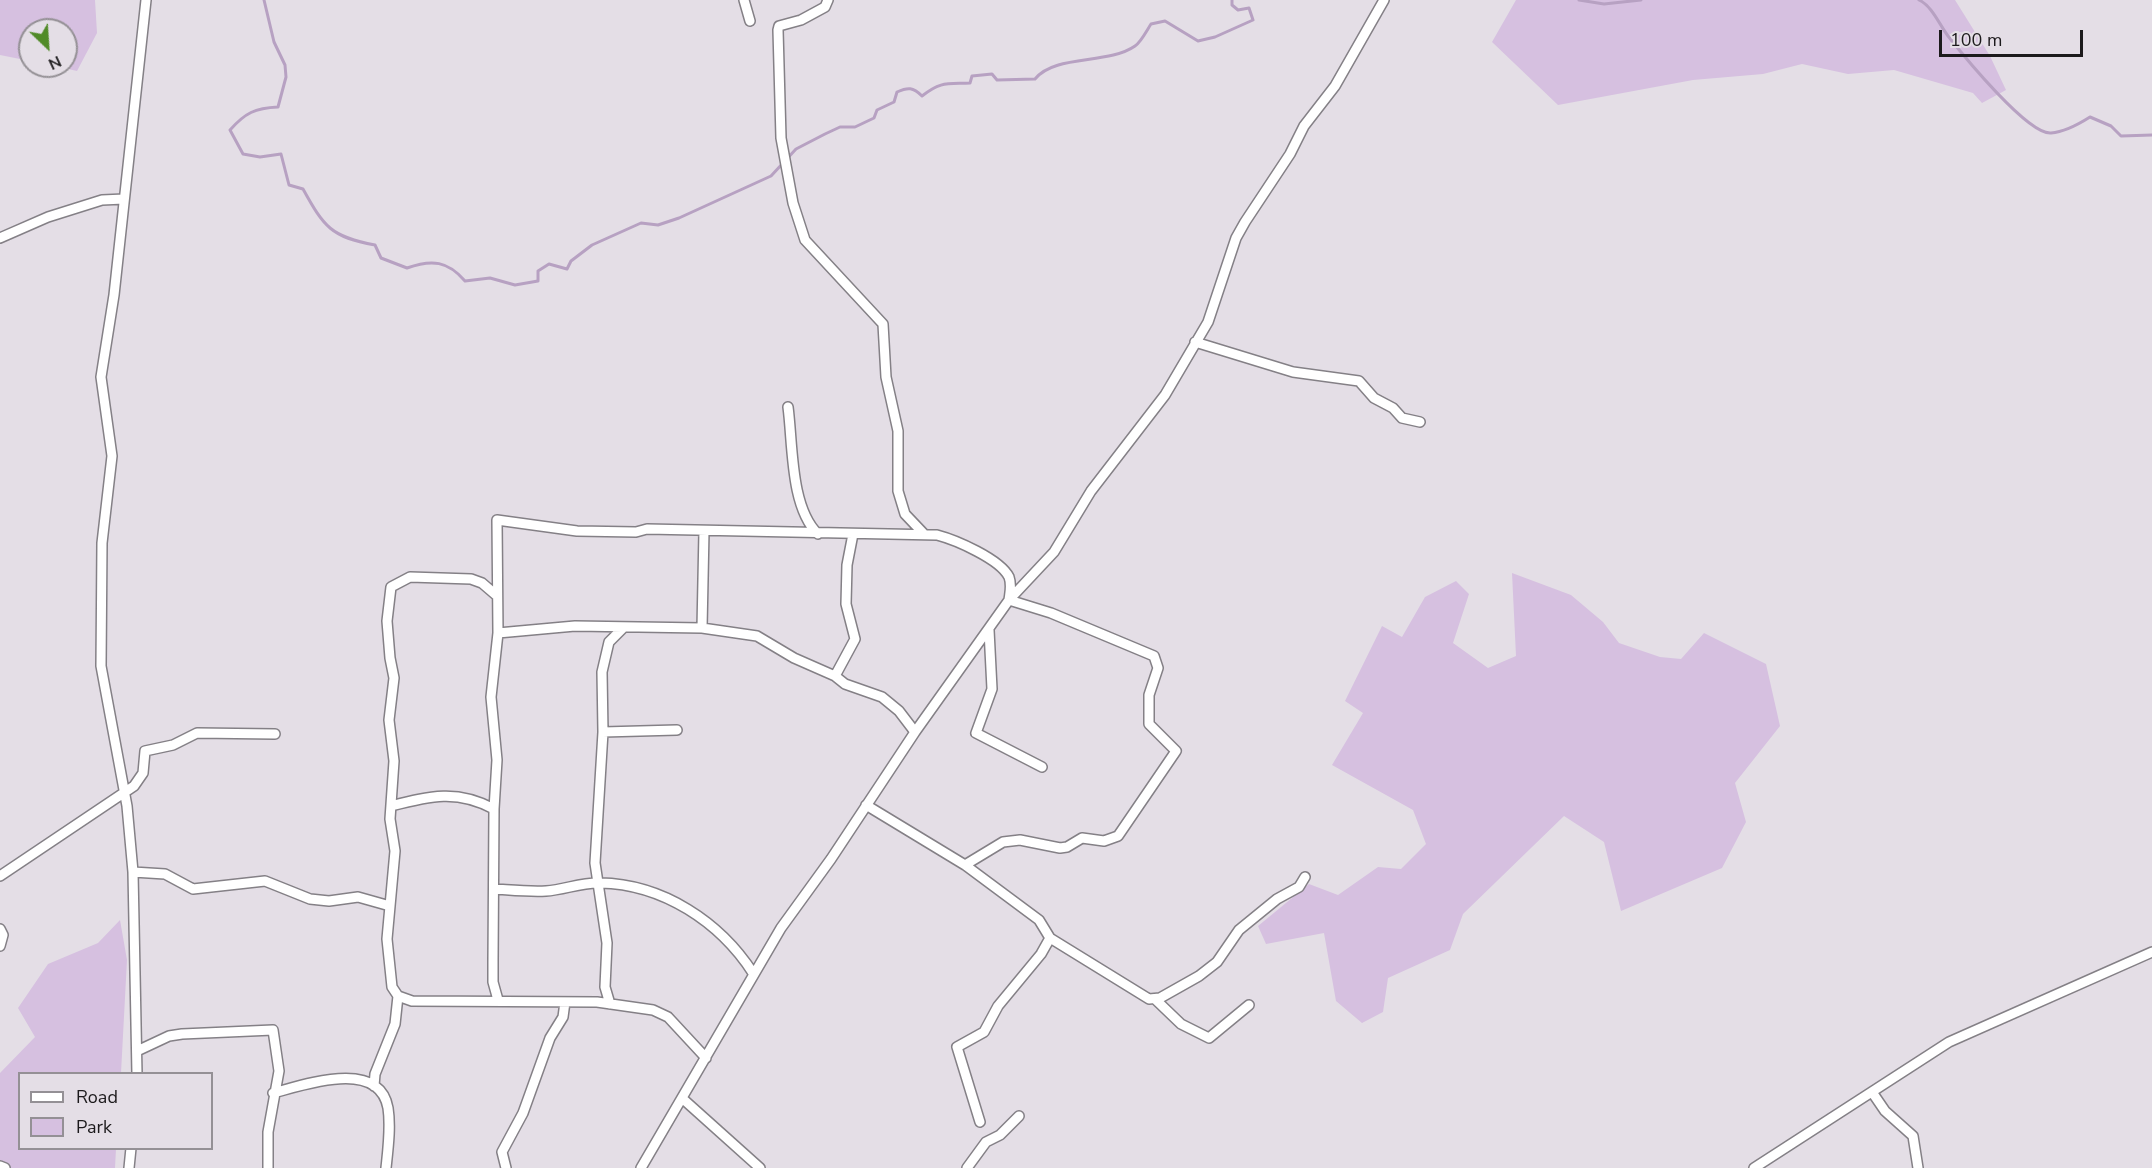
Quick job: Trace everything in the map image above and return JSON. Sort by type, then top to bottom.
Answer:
[{"type":"street","points":[[137,1072],[133,872],[125,792],[101,666],[103,528],[112,456],[100,391],[146,0]]},
{"type":"street","points":[[744,0],[750,21]]},
{"type":"street","points":[[828,0],[825,7],[801,20],[783,24],[778,30],[782,138],[791,191],[805,240],[883,324],[886,377],[898,431],[898,491],[905,514],[924,534]]},
{"type":"street","points":[[641,1168],[683,1099],[753,973],[915,732],[1009,600],[1054,552],[1091,491],[1165,395],[1215,308],[1236,238],[1285,162],[1304,126],[1335,86],[1384,0]]},
{"type":"street","points":[[0,238],[48,217],[102,200],[124,200]]},
{"type":"street","points":[[1195,342],[1293,372],[1359,381],[1374,398],[1393,408],[1402,418],[1420,422]]},
{"type":"street","points":[[788,407],[796,484],[806,518],[818,534]]},
{"type":"street","points":[[498,1000],[493,972],[494,809],[497,760],[491,686],[498,633],[497,520],[577,531],[924,534],[954,541],[997,564],[1009,578],[1011,585],[1009,600]]},
{"type":"street","points":[[702,628],[704,531]]},
{"type":"street","points":[[835,676],[855,639],[846,604],[847,565],[853,534]]},
{"type":"street","points":[[374,1086],[375,1074],[395,1024],[398,996],[392,987],[387,939],[395,851],[390,819],[394,748],[390,720],[394,678],[387,621],[391,587],[410,577],[471,579],[482,583],[496,595]]},
{"type":"street","points":[[965,865],[974,862],[994,846],[1012,840],[1060,848],[1067,847],[1082,838],[1112,840],[1118,836],[1176,752],[1149,724],[1149,695],[1158,668],[1154,656],[1051,613],[1009,600]]},
{"type":"street","points":[[498,633],[575,626],[702,628],[757,636],[794,658],[835,676],[845,684],[891,703],[915,732]]},
{"type":"street","points":[[610,1004],[605,987],[607,943],[595,862],[603,732],[602,672],[605,654],[614,635],[624,627]]},
{"type":"street","points":[[989,630],[992,689],[976,733],[1042,767]]},
{"type":"street","points":[[603,732],[677,730]]},
{"type":"street","points":[[0,876],[140,780],[143,773],[144,755],[152,748],[173,745],[197,733],[275,734]]},
{"type":"street","points":[[391,806],[443,795],[475,799],[494,809]]},
{"type":"street","points":[[866,805],[965,865],[1039,920],[1050,938],[1143,996],[1156,1000],[1181,1024],[1209,1038],[1249,1005]]},
{"type":"street","points":[[133,872],[165,874],[193,889],[265,881],[310,899],[329,901],[358,897],[390,906]]},
{"type":"street","points":[[1156,1000],[1213,966],[1239,930],[1277,899],[1299,887],[1305,877]]},
{"type":"street","points":[[495,889],[544,891],[599,883],[655,892],[682,906],[725,937],[753,973]]},
{"type":"street","points":[[0,929],[3,935],[0,946]]},
{"type":"street","points":[[980,1122],[957,1047],[984,1032],[993,1012],[1041,954],[1050,938]]},
{"type":"street","points":[[1754,1168],[1958,1038],[2152,952]]},
{"type":"street","points":[[398,996],[421,1002],[498,1000],[610,1004],[662,1013],[706,1058]]},
{"type":"street","points":[[506,1168],[502,1152],[523,1113],[550,1038],[563,1017],[564,1002]]},
{"type":"street","points":[[137,1051],[169,1036],[273,1030],[279,1071],[273,1093],[268,1132],[267,1168]]},
{"type":"street","points":[[273,1093],[343,1078],[361,1080],[374,1086],[388,1107],[386,1168]]},
{"type":"street","points":[[1872,1092],[1886,1111],[1913,1136],[1918,1168]]},
{"type":"street","points":[[683,1099],[760,1168]]},
{"type":"street","points":[[967,1168],[986,1142],[1000,1135],[1018,1116]]},
{"type":"street","points":[[129,1168],[131,1150]]},
{"type":"street","points":[[0,1166],[5,1168]]},
{"type":"green space","points":[[0,0],[95,0],[97,33],[78,69],[78,18],[18,18],[18,59],[0,55]]},
{"type":"green space","points":[[1516,0],[1955,0],[1990,56],[2006,90],[1982,103],[1973,93],[1894,70],[1848,74],[1802,64],[1763,74],[1693,80],[1558,105],[1492,42]]},
{"type":"green space","points":[[1512,573],[1571,595],[1603,622],[1619,643],[1660,657],[1681,659],[1704,633],[1766,664],[1780,726],[1735,783],[1746,822],[1722,868],[1621,911],[1604,842],[1564,816],[1463,914],[1450,950],[1388,978],[1383,1012],[1362,1023],[1336,1001],[1324,933],[1266,944],[1258,926],[1309,884],[1338,895],[1378,867],[1401,869],[1426,844],[1413,810],[1332,765],[1363,713],[1345,701],[1382,626],[1402,637],[1425,597],[1456,581],[1469,594],[1453,643],[1488,668],[1516,656]]},
{"type":"green space","points":[[120,920],[127,960],[121,1072],[18,1072],[18,1150],[116,1150],[115,1168],[0,1168],[0,1073],[35,1037],[18,1008],[48,964],[98,943]]},
{"type":"waterway","points":[[264,0],[274,42],[285,65],[286,77],[278,107],[251,112],[230,130],[243,154],[260,157],[281,154],[289,185],[303,189],[323,221],[338,234],[375,245],[381,258],[407,268],[424,263],[439,264],[452,269],[465,281],[490,278],[515,285],[538,281],[538,271],[549,264],[567,269],[571,261],[592,245],[641,223],[658,225],[679,218],[771,176],[796,149],[840,127],[855,127],[874,118],[877,110],[894,102],[897,92],[901,90],[913,89],[922,96],[939,86],[970,83],[972,76],[992,74],[997,80],[1035,79],[1044,71],[1055,66],[1124,52],[1142,39],[1151,24],[1165,21],[1198,41],[1215,37],[1253,20],[1249,8],[1238,10],[1232,5],[1232,0]]},
{"type":"waterway","points":[[1579,0],[1604,4],[1641,0]]},
{"type":"waterway","points":[[1919,0],[1932,11],[1948,36],[2012,108],[2041,130],[2051,133],[2061,131],[2090,117],[2111,126],[2121,136],[2152,135]]}]
